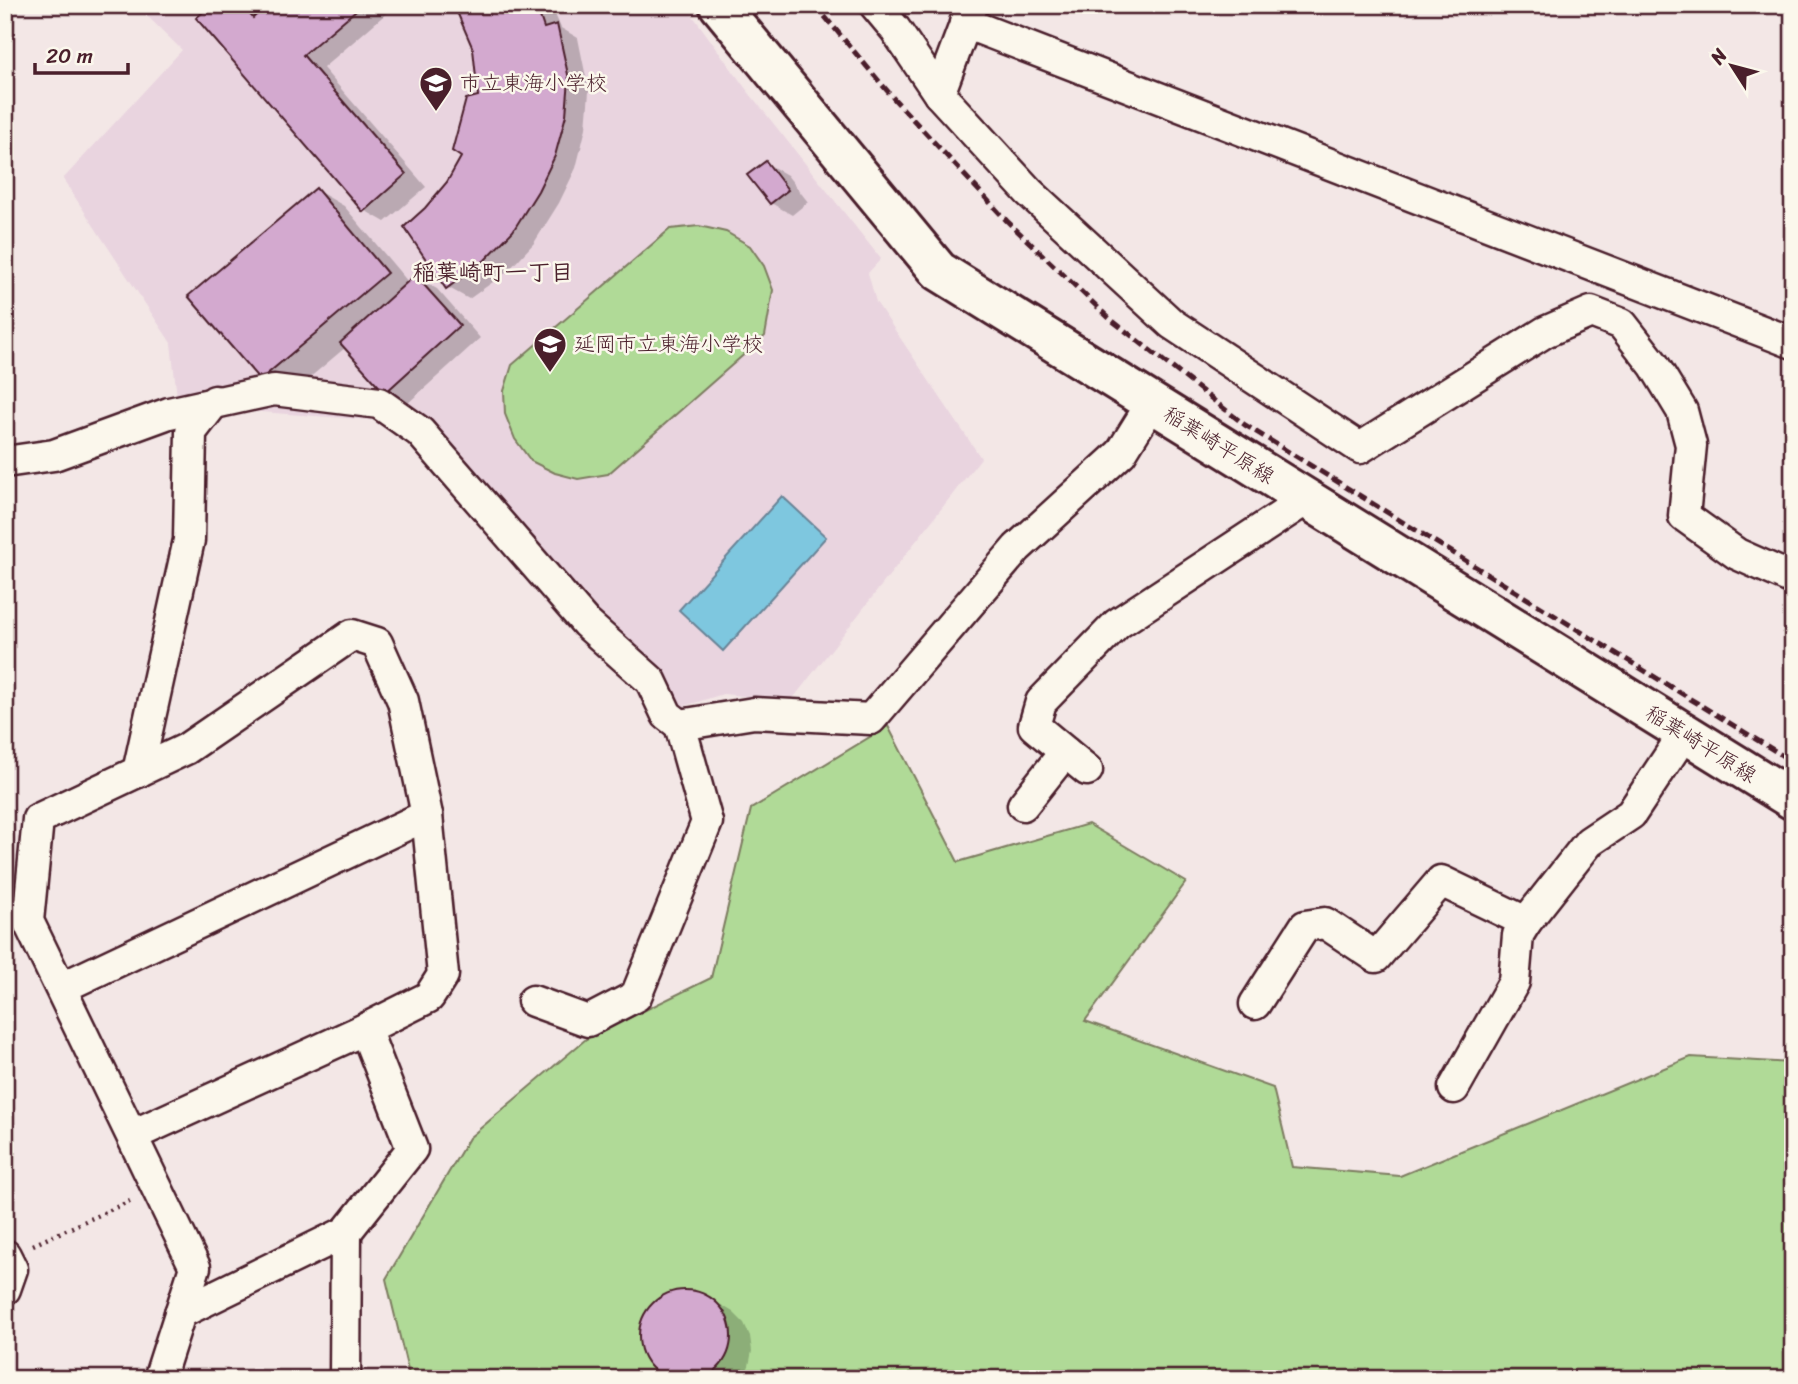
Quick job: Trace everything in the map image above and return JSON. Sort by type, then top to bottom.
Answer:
[{"type":"main road","name":"稲葉崎平原線","points":[[719,5],[939,271],[1793,800]]},
{"type":"street","points":[[875,5],[895,29],[939,94],[1029,192],[1172,324],[1360,448],[1545,332],[1591,312],[1622,324],[1654,365],[1682,411],[1691,445],[1684,516],[1737,554],[1793,579]]},
{"type":"street","points":[[939,94],[968,14],[1793,343]]},
{"type":"street","points":[[5,462],[54,455],[169,413],[274,390],[379,403],[420,432],[586,623],[651,681],[667,715],[680,725],[707,822],[636,996],[588,1021],[533,1001]]},
{"type":"street","points":[[138,772],[189,540],[191,432],[215,401]]},
{"type":"street","points":[[680,725],[754,713],[871,719],[1017,548],[1121,453],[1152,403]]},
{"type":"street","points":[[1023,805],[1076,761],[1034,726],[1041,702],[1117,624],[1307,499]]},
{"type":"street","points":[[133,1135],[429,997],[443,975],[427,815],[403,701],[377,643],[352,635],[186,749],[38,819],[28,921],[195,1267],[159,1379]]},
{"type":"street","points":[[1454,1088],[1514,982],[1518,935],[1526,922],[1589,842],[1631,814],[1684,734]]},
{"type":"street","points":[[61,988],[427,815]]},
{"type":"street","points":[[1255,1004],[1305,926],[1325,923],[1376,957],[1441,881],[1526,922]]},
{"type":"street","points":[[180,1313],[346,1233],[412,1149],[365,1029]]},
{"type":"street","points":[[345,1379],[346,1233]]},
{"type":"street","points":[[5,1289],[12,1269],[6,1256]]},
{"type":"path","points":[[6,1256],[158,1188]]},
{"type":"shaded area","name":"延岡市立東海小学校","points":[[136,5],[685,5],[746,89],[881,259],[868,273],[876,302],[981,458],[791,701],[723,694],[675,709],[397,413],[386,421],[178,406],[171,343],[63,179],[182,50]]},
{"type":"green space","points":[[699,226],[726,232],[750,246],[764,266],[773,290],[765,336],[608,474],[578,479],[555,473],[531,461],[515,439],[505,414],[504,391],[512,365],[670,229]]},
{"type":"green space","points":[[888,726],[958,862],[1088,824],[1186,882],[1085,1021],[1273,1088],[1292,1167],[1400,1176],[1691,1057],[1793,1063],[1793,1379],[410,1379],[386,1279],[469,1138],[586,1039],[711,978],[751,809]]},
{"type":"water","points":[[782,496],[826,537],[723,651],[679,610]]},
{"type":"building","points":[[211,5],[242,5],[253,18],[267,5],[362,5],[303,55],[406,174],[363,212],[196,18]]},
{"type":"building","points":[[454,5],[536,5],[544,28],[557,24],[569,79],[566,115],[555,156],[538,191],[513,231],[485,260],[446,289],[404,227],[447,182],[461,157],[452,151],[466,99],[478,96],[473,49]]},
{"type":"building","points":[[766,161],[788,190],[770,204],[747,175]]},
{"type":"building","points":[[316,188],[387,273],[260,380],[188,296]]},
{"type":"building","points":[[415,275],[460,325],[385,393],[340,343]]},
{"type":"building","points":[[685,1290],[703,1293],[718,1303],[728,1318],[731,1336],[728,1354],[718,1369],[703,1379],[685,1382],[667,1379],[652,1369],[642,1354],[639,1336],[642,1318],[652,1303],[667,1293]]},
{"type":"railway","points":[[815,5],[895,100],[1007,221],[1109,318],[1245,425],[1793,762]]},
{"type":"place","name":"市立東海小学校","points":[[436,113]]},
{"type":"place","name":"延岡市立東海小学校","points":[[550,374]]},
{"type":"district","name":"稲葉崎町一丁目","points":[[493,272]]}]
